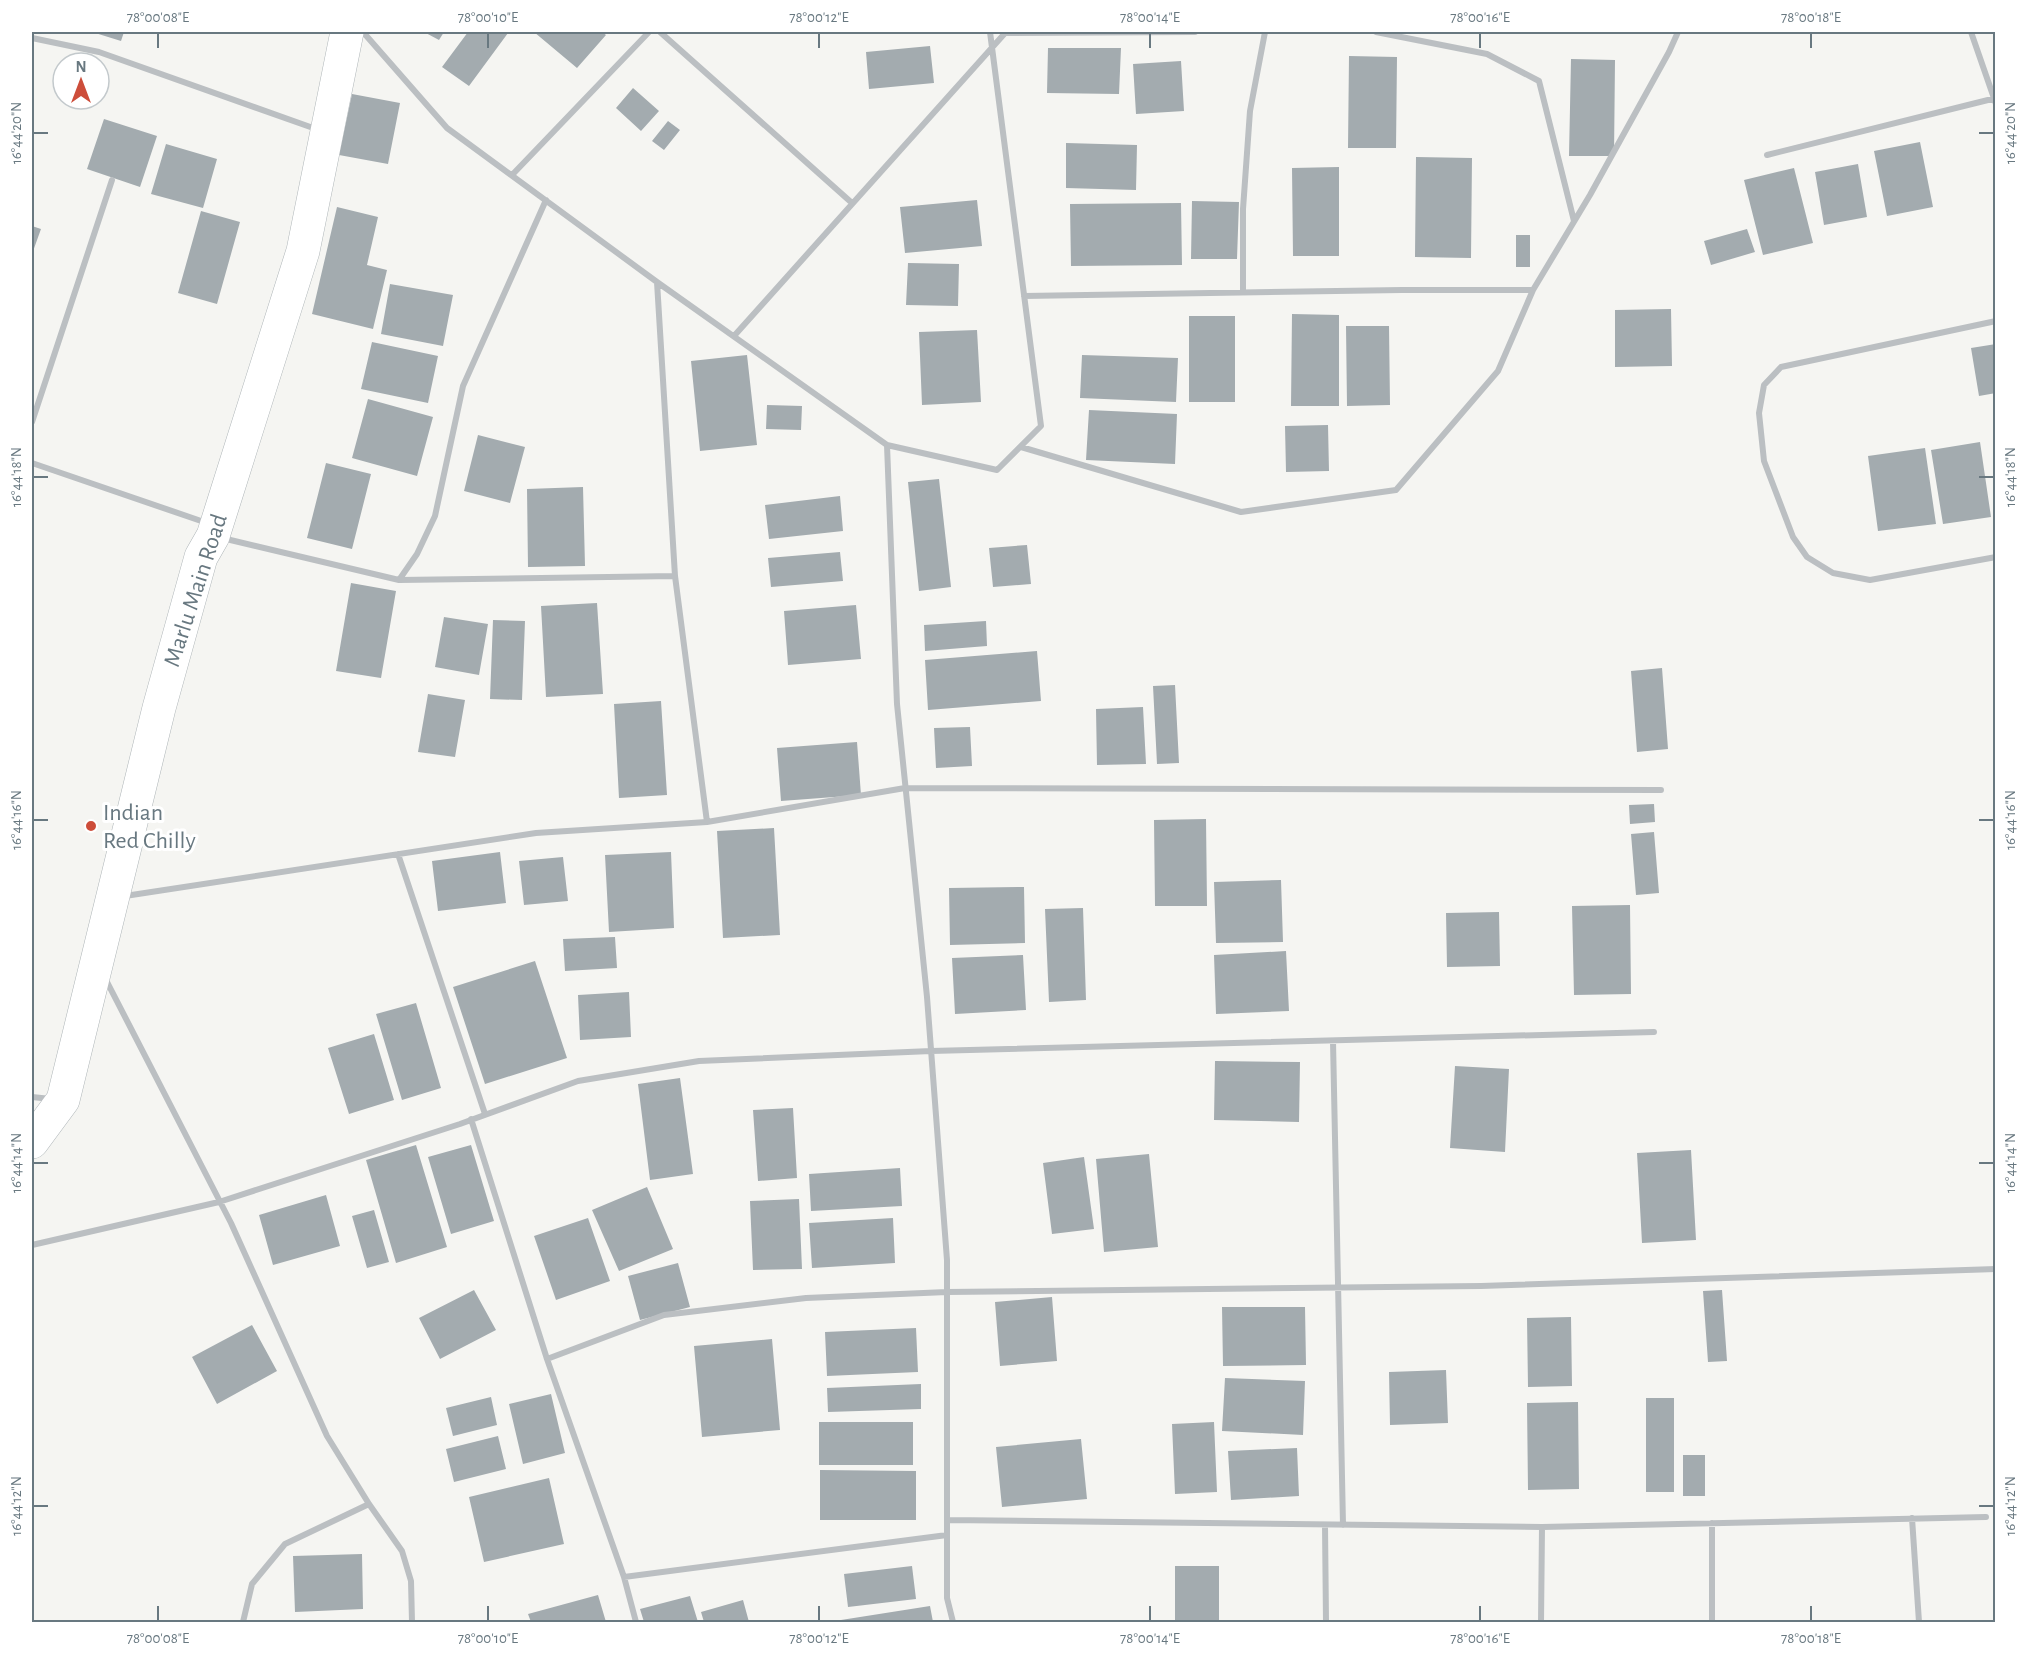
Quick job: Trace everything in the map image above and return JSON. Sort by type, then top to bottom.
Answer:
[{"type":"street","name":"Marlu Main Road","points":[[32,1142],[63,1100],[168,676],[201,557],[214,531],[303,251],[347,32]]},
{"type":"street","points":[[363,32],[447,128],[657,282],[887,445],[997,470],[1041,426],[990,32]]},
{"type":"street","points":[[512,175],[649,32]]},
{"type":"street","points":[[660,32],[852,203]]},
{"type":"street","points":[[734,336],[1005,32],[1195,32]]},
{"type":"street","points":[[1243,292],[1243,209],[1250,111],[1265,32]]},
{"type":"street","points":[[1376,32],[1487,54],[1539,81],[1574,220]]},
{"type":"street","points":[[1021,447],[1241,512],[1396,490],[1498,371],[1533,290],[1669,52],[1678,32]]},
{"type":"street","points":[[1767,155],[1995,100],[1971,32]]},
{"type":"street","points":[[32,38],[99,52],[327,132]]},
{"type":"street","points":[[32,422],[112,180]]},
{"type":"street","points":[[399,580],[417,554],[435,516],[464,386],[546,200]]},
{"type":"street","points":[[657,282],[675,576],[707,822]]},
{"type":"street","points":[[1024,296],[1533,290]]},
{"type":"street","points":[[1995,321],[1781,367],[1764,386],[1759,413],[1764,461],[1793,537],[1807,557],[1833,573],[1870,580],[1995,557]]},
{"type":"street","points":[[887,445],[897,704],[931,1052],[947,1260],[947,1598],[953,1623]]},
{"type":"street","points":[[32,463],[214,531],[399,580],[675,576]]},
{"type":"street","points":[[112,898],[536,833],[707,822],[905,788],[1661,790]]},
{"type":"street","points":[[398,854],[485,1114]]},
{"type":"street","points":[[97,961],[219,1202],[327,1436],[369,1504],[402,1551],[411,1581],[412,1623]]},
{"type":"street","points":[[32,1245],[219,1202],[471,1119],[578,1081],[699,1061],[931,1052],[1654,1032]]},
{"type":"street","points":[[1333,1041],[1343,1525]]},
{"type":"street","points":[[32,1097],[63,1100]]},
{"type":"street","points":[[471,1119],[547,1359],[624,1577],[636,1623]]},
{"type":"street","points":[[547,1359],[664,1315],[806,1298],[947,1292],[1481,1286],[1995,1269]]},
{"type":"street","points":[[243,1623],[252,1584],[285,1544],[369,1504]]},
{"type":"street","points":[[947,1520],[1542,1527],[1986,1517]]},
{"type":"street","points":[[1912,1518],[1919,1623]]},
{"type":"street","points":[[1712,1523],[1712,1623]]},
{"type":"street","points":[[1325,1525],[1326,1623]]},
{"type":"street","points":[[1541,1623],[1542,1527]]},
{"type":"street","points":[[624,1577],[947,1535]]},
{"type":"building","points":[[92,32],[124,32],[121,41]]},
{"type":"building","points":[[424,32],[444,32],[439,40]]},
{"type":"building","points":[[468,32],[508,33],[469,86],[442,67]]},
{"type":"building","points":[[534,32],[602,32],[606,35],[577,68]]},
{"type":"building","points":[[930,46],[934,83],[869,89],[866,52]]},
{"type":"building","points":[[1048,48],[1121,48],[1119,94],[1047,93]]},
{"type":"building","points":[[1349,56],[1397,57],[1396,148],[1348,148]]},
{"type":"building","points":[[1571,59],[1615,60],[1614,156],[1569,156]]},
{"type":"building","points":[[1181,61],[1184,111],[1136,114],[1133,64]]},
{"type":"building","points":[[633,88],[659,111],[641,131],[616,108]]},
{"type":"building","points":[[352,94],[400,103],[388,164],[339,155]]},
{"type":"building","points":[[104,119],[157,136],[140,187],[87,169]]},
{"type":"building","points":[[668,121],[680,130],[664,150],[652,141]]},
{"type":"building","points":[[1920,142],[1933,207],[1887,216],[1874,151]]},
{"type":"building","points":[[1066,143],[1137,145],[1136,190],[1066,188]]},
{"type":"building","points":[[166,144],[217,159],[203,208],[151,194]]},
{"type":"building","points":[[1416,157],[1472,158],[1471,258],[1415,257]]},
{"type":"building","points":[[1858,164],[1867,217],[1824,225],[1815,172]]},
{"type":"building","points":[[1339,167],[1339,256],[1293,256],[1292,168]]},
{"type":"building","points":[[1794,168],[1813,243],[1763,255],[1744,180]]},
{"type":"building","points":[[977,200],[982,246],[905,253],[900,207]]},
{"type":"building","points":[[1192,201],[1239,202],[1237,259],[1191,259]]},
{"type":"building","points":[[1181,203],[1182,265],[1071,266],[1070,204]]},
{"type":"building","points":[[337,207],[378,217],[367,265],[387,270],[373,329],[312,314]]},
{"type":"building","points":[[201,211],[240,222],[217,304],[178,293]]},
{"type":"building","points":[[32,226],[41,229],[32,254]]},
{"type":"building","points":[[1747,229],[1755,252],[1711,265],[1704,241]]},
{"type":"building","points":[[1516,235],[1530,235],[1530,267],[1516,267]]},
{"type":"building","points":[[908,263],[959,264],[958,306],[906,305]]},
{"type":"building","points":[[390,284],[453,295],[443,346],[381,334]]},
{"type":"building","points":[[1671,309],[1672,366],[1615,367],[1615,310]]},
{"type":"building","points":[[1292,314],[1339,315],[1339,406],[1291,406]]},
{"type":"building","points":[[1189,316],[1235,316],[1235,402],[1189,402]]},
{"type":"building","points":[[1346,326],[1389,326],[1390,405],[1347,406]]},
{"type":"building","points":[[977,330],[981,402],[922,405],[919,332]]},
{"type":"building","points":[[372,342],[438,356],[428,403],[361,389]]},
{"type":"building","points":[[1996,344],[1996,393],[1979,396],[1971,348]]},
{"type":"building","points":[[747,355],[757,445],[700,451],[691,361]]},
{"type":"building","points":[[1082,355],[1178,358],[1176,402],[1080,398]]},
{"type":"building","points":[[368,399],[433,417],[417,476],[352,458]]},
{"type":"building","points":[[767,405],[802,406],[801,430],[766,429]]},
{"type":"building","points":[[1089,410],[1177,414],[1175,464],[1086,460]]},
{"type":"building","points":[[1328,425],[1329,471],[1286,472],[1285,426]]},
{"type":"building","points":[[478,435],[525,447],[510,503],[464,491]]},
{"type":"building","points":[[1980,442],[1991,517],[1943,524],[1931,450]]},
{"type":"building","points":[[1925,448],[1936,524],[1878,531],[1868,456]]},
{"type":"building","points":[[326,463],[371,474],[352,549],[307,538]]},
{"type":"building","points":[[939,479],[951,587],[919,591],[908,482]]},
{"type":"building","points":[[583,487],[585,566],[528,567],[527,489]]},
{"type":"building","points":[[840,496],[843,531],[769,539],[765,505]]},
{"type":"building","points":[[1027,545],[1031,584],[993,587],[989,548]]},
{"type":"building","points":[[840,552],[843,581],[771,587],[768,558]]},
{"type":"building","points":[[351,583],[396,591],[381,678],[336,671]]},
{"type":"building","points":[[597,603],[603,694],[546,697],[541,606]]},
{"type":"building","points":[[856,605],[861,659],[788,665],[784,611]]},
{"type":"building","points":[[444,617],[488,624],[479,675],[435,667]]},
{"type":"building","points":[[493,620],[525,621],[522,700],[490,699]]},
{"type":"building","points":[[986,621],[987,646],[925,651],[924,625]]},
{"type":"building","points":[[1037,651],[1041,701],[928,710],[925,660]]},
{"type":"building","points":[[1662,668],[1668,749],[1637,752],[1631,671]]},
{"type":"building","points":[[1175,685],[1179,763],[1157,764],[1153,686]]},
{"type":"building","points":[[428,694],[465,700],[455,757],[418,752]]},
{"type":"building","points":[[661,701],[667,795],[619,798],[614,704]]},
{"type":"building","points":[[1143,707],[1146,764],[1097,765],[1096,709]]},
{"type":"building","points":[[970,727],[972,766],[936,768],[934,728]]},
{"type":"building","points":[[857,742],[861,795],[781,801],[777,748]]},
{"type":"building","points":[[1654,804],[1655,822],[1630,824],[1629,805]]},
{"type":"building","points":[[1206,819],[1207,906],[1155,906],[1154,820]]},
{"type":"building","points":[[774,828],[780,935],[723,938],[717,831]]},
{"type":"building","points":[[1654,832],[1659,893],[1636,895],[1631,834]]},
{"type":"building","points":[[500,852],[506,903],[438,911],[432,861]]},
{"type":"building","points":[[671,852],[674,928],[609,932],[605,855]]},
{"type":"building","points":[[563,857],[568,901],[524,905],[519,861]]},
{"type":"building","points":[[1281,880],[1283,942],[1216,943],[1214,882]]},
{"type":"building","points":[[1024,887],[1025,943],[950,945],[949,888]]},
{"type":"building","points":[[1630,905],[1631,994],[1574,995],[1572,906]]},
{"type":"building","points":[[1083,908],[1086,1000],[1049,1002],[1045,909]]},
{"type":"building","points":[[1499,912],[1500,966],[1447,967],[1446,913]]},
{"type":"building","points":[[615,937],[617,968],[565,971],[563,939]]},
{"type":"building","points":[[1286,951],[1289,1011],[1216,1014],[1214,955]]},
{"type":"building","points":[[1023,955],[1026,1010],[955,1014],[952,958]]},
{"type":"building","points":[[535,961],[567,1058],[485,1084],[453,987]]},
{"type":"building","points":[[629,992],[631,1037],[580,1040],[578,995]]},
{"type":"building","points":[[416,1003],[441,1088],[402,1100],[376,1014]]},
{"type":"building","points":[[374,1034],[394,1100],[349,1114],[328,1048]]},
{"type":"building","points":[[1215,1061],[1300,1062],[1299,1122],[1214,1120]]},
{"type":"building","points":[[1455,1066],[1509,1069],[1505,1152],[1450,1148]]},
{"type":"building","points":[[680,1078],[693,1174],[650,1180],[638,1084]]},
{"type":"building","points":[[793,1108],[797,1178],[758,1181],[753,1110]]},
{"type":"building","points":[[416,1145],[447,1247],[396,1263],[366,1160]]},
{"type":"building","points":[[471,1145],[494,1221],[451,1234],[428,1157]]},
{"type":"building","points":[[1691,1150],[1696,1240],[1642,1243],[1637,1153]]},
{"type":"building","points":[[1149,1154],[1158,1247],[1104,1252],[1096,1159]]},
{"type":"building","points":[[1084,1157],[1094,1229],[1052,1234],[1043,1163]]},
{"type":"building","points":[[900,1168],[902,1206],[811,1211],[809,1174]]},
{"type":"building","points":[[647,1187],[673,1249],[619,1271],[592,1210]]},
{"type":"building","points":[[326,1195],[340,1246],[273,1265],[259,1215]]},
{"type":"building","points":[[799,1199],[802,1269],[753,1270],[750,1201]]},
{"type":"building","points":[[374,1210],[389,1262],[367,1268],[352,1216]]},
{"type":"building","points":[[588,1218],[610,1281],[556,1300],[534,1236]]},
{"type":"building","points":[[893,1218],[895,1263],[812,1268],[809,1223]]},
{"type":"building","points":[[678,1263],[690,1307],[640,1320],[628,1276]]},
{"type":"building","points":[[474,1290],[496,1330],[440,1359],[419,1318]]},
{"type":"building","points":[[1722,1290],[1727,1361],[1708,1362],[1703,1291]]},
{"type":"building","points":[[1052,1297],[1057,1361],[1000,1366],[995,1302]]},
{"type":"building","points":[[1222,1307],[1305,1307],[1306,1365],[1223,1366]]},
{"type":"building","points":[[1571,1317],[1572,1386],[1528,1387],[1527,1318]]},
{"type":"building","points":[[252,1325],[277,1371],[217,1404],[192,1357]]},
{"type":"building","points":[[916,1328],[918,1372],[827,1376],[825,1332]]},
{"type":"building","points":[[772,1339],[780,1430],[702,1437],[694,1346]]},
{"type":"building","points":[[1446,1370],[1448,1423],[1390,1425],[1389,1372]]},
{"type":"building","points":[[1225,1378],[1305,1381],[1303,1435],[1222,1431]]},
{"type":"building","points":[[921,1384],[921,1409],[828,1412],[827,1388]]},
{"type":"building","points":[[551,1394],[565,1453],[523,1464],[509,1404]]},
{"type":"building","points":[[491,1397],[497,1425],[453,1436],[446,1408]]},
{"type":"building","points":[[1646,1398],[1674,1398],[1674,1492],[1646,1492]]},
{"type":"building","points":[[1578,1402],[1579,1489],[1528,1490],[1527,1403]]},
{"type":"building","points":[[819,1422],[913,1422],[913,1465],[819,1465]]},
{"type":"building","points":[[1214,1422],[1217,1492],[1175,1494],[1172,1424]]},
{"type":"building","points":[[498,1436],[506,1469],[454,1482],[446,1449]]},
{"type":"building","points":[[1081,1439],[1087,1499],[1002,1507],[996,1447]]},
{"type":"building","points":[[1297,1448],[1299,1496],[1231,1500],[1228,1451]]},
{"type":"building","points":[[1683,1455],[1705,1455],[1705,1496],[1683,1496]]},
{"type":"building","points":[[820,1470],[916,1471],[916,1520],[820,1520]]},
{"type":"building","points":[[549,1478],[564,1544],[484,1562],[469,1497]]},
{"type":"building","points":[[362,1554],[363,1609],[295,1612],[293,1556]]},
{"type":"building","points":[[912,1566],[916,1599],[848,1607],[844,1574]]},
{"type":"building","points":[[1175,1566],[1219,1566],[1219,1622],[1175,1622]]},
{"type":"building","points":[[598,1595],[606,1622],[531,1622],[528,1614]]},
{"type":"building","points":[[690,1596],[698,1622],[644,1622],[640,1609]]},
{"type":"building","points":[[743,1600],[749,1622],[704,1622],[701,1612]]},
{"type":"building","points":[[930,1606],[933,1622],[842,1622],[841,1620]]},
{"type":"place","name":"Indian Red Chilly","points":[[91,826]]}]
